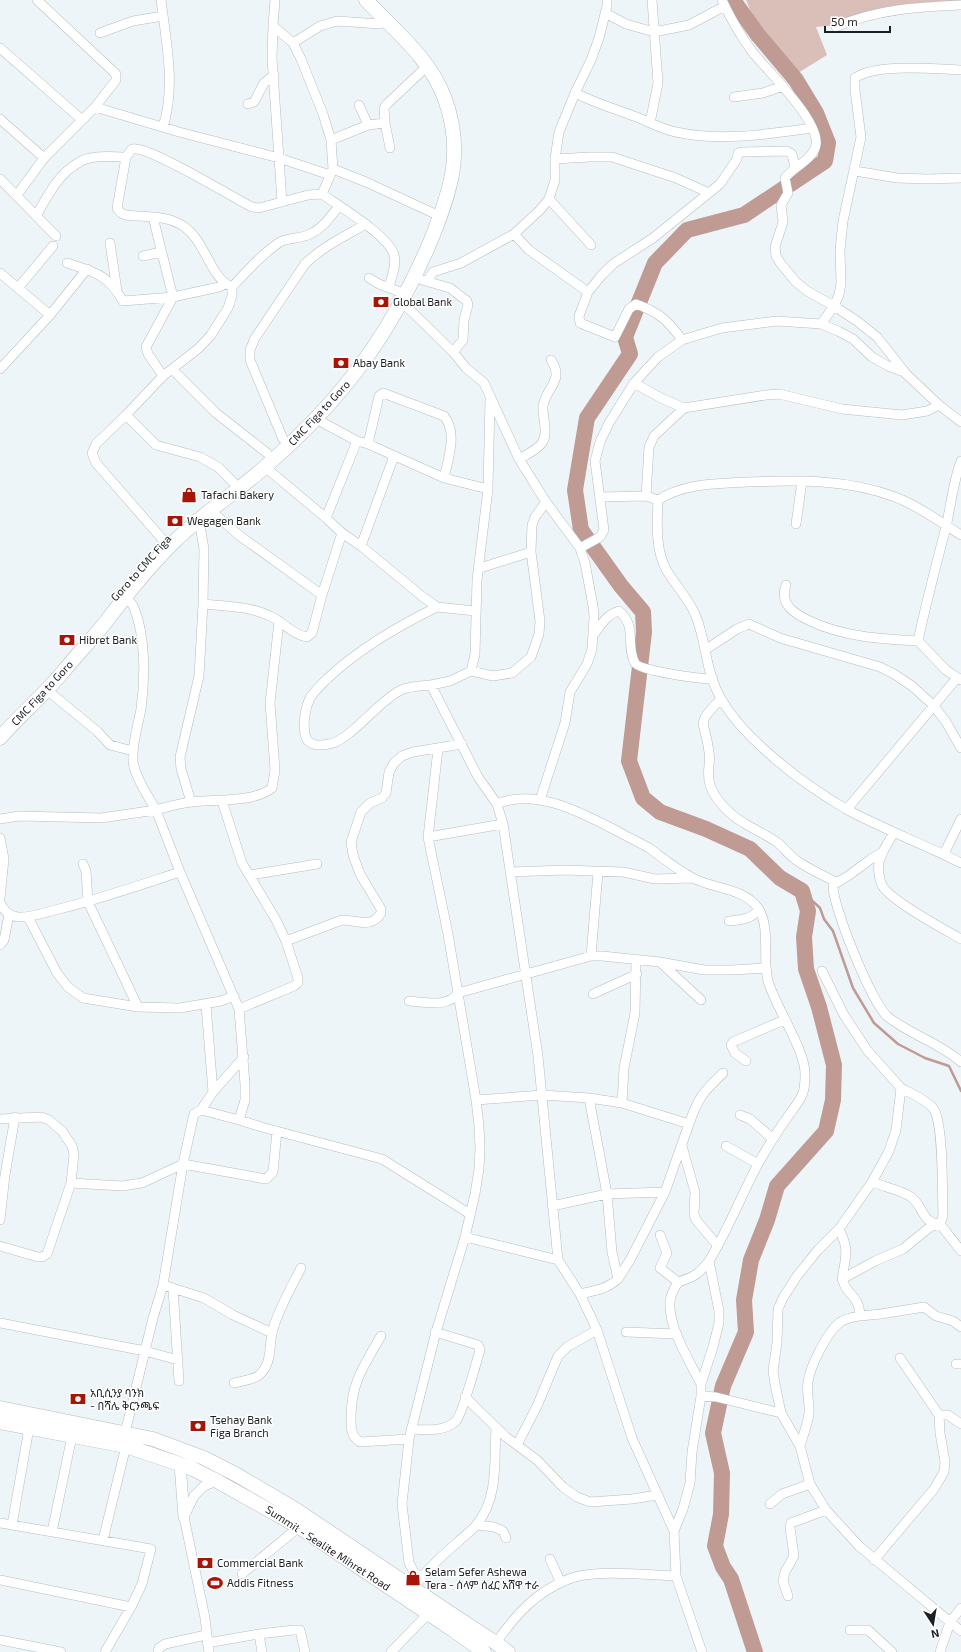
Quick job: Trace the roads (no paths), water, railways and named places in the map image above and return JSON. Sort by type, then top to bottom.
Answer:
[{"type":"main road","points":[[357,0],[411,57],[422,71],[439,109],[445,141],[445,162],[443,177],[417,276]]},
{"type":"main road","name":"CMC Figa to Goro","points":[[1,732],[47,690],[154,561],[266,460],[316,419],[363,363],[397,295],[417,276],[451,186],[455,152],[454,133],[445,98],[429,68],[418,52],[366,0]]},
{"type":"main road","name":"Goro to CMC Figa","points":[[1,732],[63,661],[136,571],[164,541],[233,482],[266,460],[283,440],[313,412],[342,380],[367,346],[397,295]]},
{"type":"main road","points":[[0,1408],[126,1440],[152,1439],[192,1453],[237,1475],[418,1583],[457,1625],[496,1643],[508,1652]]},
{"type":"main road","name":"Summit - Sealite Mihret Road","points":[[0,1422],[72,1436],[126,1440],[217,1480],[299,1527],[428,1614],[457,1625],[484,1652]]},
{"type":"street","points":[[17,195],[44,158],[81,119],[95,107],[117,77],[116,74],[37,0]]},
{"type":"street","points":[[161,0],[167,42],[170,89],[168,113],[164,127]]},
{"type":"street","points":[[275,0],[272,58],[282,202]]},
{"type":"street","points":[[417,276],[461,263],[514,234],[540,210],[549,199],[555,180],[555,159],[559,132],[599,38],[607,0]]},
{"type":"street","points":[[650,123],[658,83],[657,51],[652,0]]},
{"type":"street","points":[[605,13],[626,24],[654,32],[689,25],[723,3],[751,50],[783,86],[803,112],[812,128],[816,142],[816,146],[812,154],[786,176],[785,180],[788,194],[781,205],[783,222],[776,241],[776,256],[796,282],[807,291],[834,306],[878,337],[904,372],[939,405],[961,422]]},
{"type":"street","points":[[836,27],[852,20],[904,9],[961,5]]},
{"type":"street","points":[[100,33],[133,21],[163,16]]},
{"type":"street","points":[[293,43],[320,26],[337,21],[380,24]]},
{"type":"street","points":[[273,26],[293,43],[321,108],[331,140],[332,172],[322,194]]},
{"type":"street","points":[[0,48],[81,119]]},
{"type":"street","points":[[821,324],[834,306],[839,294],[841,282],[840,250],[860,136],[855,78],[862,73],[881,70],[961,70]]},
{"type":"street","points":[[390,148],[385,123],[384,108],[422,71]]},
{"type":"street","points":[[248,104],[254,102],[264,83],[274,75]]},
{"type":"street","points":[[734,97],[763,93],[783,86]]},
{"type":"street","points":[[575,92],[589,100],[675,132],[716,137],[763,135],[812,128]]},
{"type":"street","points":[[359,105],[368,125]]},
{"type":"street","points":[[95,107],[366,182],[433,212]]},
{"type":"street","points":[[0,119],[44,158]]},
{"type":"street","points":[[331,140],[368,125],[385,123]]},
{"type":"street","points":[[164,541],[96,463],[92,453],[96,444],[163,376],[199,348],[211,335],[228,308],[232,296],[229,286],[218,276],[195,236],[188,229],[166,218],[129,215],[119,212],[118,208],[126,157],[132,149],[139,148],[166,160],[252,207],[259,208],[322,194],[366,224],[379,235],[394,254],[397,295]]},
{"type":"street","points":[[682,340],[666,320],[645,307],[636,304],[628,309],[616,337],[580,323],[579,316],[588,292],[612,264],[652,238],[709,193],[724,179],[737,159],[738,153],[790,151],[795,168]]},
{"type":"street","points":[[36,216],[55,186],[68,170],[78,162],[104,156],[126,157]]},
{"type":"street","points":[[555,159],[612,157],[676,178],[709,193]]},
{"type":"street","points":[[855,170],[897,178],[961,178]]},
{"type":"street","points":[[0,178],[56,236]]},
{"type":"street","points":[[549,199],[591,245]]},
{"type":"street","points":[[67,263],[99,273],[117,291],[123,301],[173,297],[229,286],[280,242],[289,238],[311,234],[321,227],[339,206]]},
{"type":"street","points":[[153,217],[173,297],[146,347],[148,354],[163,376]]},
{"type":"street","points":[[283,440],[250,360],[250,350],[255,338],[312,256],[366,224]]},
{"type":"street","points":[[514,234],[529,250],[588,292]]},
{"type":"street","points":[[110,243],[117,291]]},
{"type":"street","points":[[18,288],[53,246]]},
{"type":"street","points":[[143,256],[161,252]]},
{"type":"street","points":[[0,369],[50,315],[87,269]]},
{"type":"street","points":[[0,273],[50,315]]},
{"type":"street","points":[[417,276],[450,288],[467,301],[468,305],[464,320],[463,340],[453,352]]},
{"type":"street","points":[[369,278],[397,295],[453,352],[466,368],[484,383],[519,459],[546,502],[580,548],[585,563],[594,606],[594,634],[592,649],[587,664],[570,692],[565,723],[540,800]]},
{"type":"street","points":[[580,548],[600,537],[604,530],[595,461],[600,442],[609,422],[634,383],[658,356],[682,340],[722,328],[777,321],[821,324],[853,339],[872,357],[888,366],[904,372]]},
{"type":"street","points":[[519,459],[542,443],[545,436],[544,404],[557,377],[557,370],[551,360]]},
{"type":"street","points":[[172,369],[342,533],[361,546],[437,607],[475,611]]},
{"type":"street","points":[[634,383],[661,398],[684,408],[779,394],[842,409],[902,415],[927,411],[939,405]]},
{"type":"street","points":[[368,444],[380,394],[388,394],[444,416],[450,426],[451,440],[444,478]]},
{"type":"street","points":[[471,671],[475,654],[477,580],[480,568],[488,489],[490,395]]},
{"type":"street","points":[[646,496],[649,447],[654,436],[684,408]]},
{"type":"street","points":[[126,415],[156,446],[200,456],[218,467],[233,482]]},
{"type":"street","points":[[316,419],[356,441],[368,444],[444,478],[488,489]]},
{"type":"street","points":[[326,518],[356,441]]},
{"type":"street","points":[[361,546],[394,456]]},
{"type":"street","points":[[918,641],[929,590],[946,526],[956,474],[961,461]]},
{"type":"street","points":[[600,497],[646,496],[658,500],[668,494],[682,489],[704,484],[777,480],[835,483],[877,491],[897,498],[918,508],[961,535]]},
{"type":"street","points":[[796,524],[802,481]]},
{"type":"street","points":[[658,500],[658,546],[666,570],[683,592],[694,614],[703,635],[705,650],[713,680],[721,699],[740,726],[779,763],[822,794],[847,809],[961,863]]},
{"type":"street","points":[[437,607],[409,620],[355,654],[316,690],[310,698],[306,708],[304,726],[306,739],[310,743],[315,745],[330,744],[340,741],[388,699],[401,690],[414,686],[431,685],[450,681],[471,671],[493,676],[512,673],[530,657],[540,634],[540,621],[531,552],[532,525],[535,517],[546,502]]},
{"type":"street","points":[[211,511],[240,536],[322,596]]},
{"type":"street","points":[[191,802],[184,782],[180,757],[199,676],[203,604],[204,543],[199,520]]},
{"type":"street","points":[[203,604],[241,608],[270,615],[299,634],[303,636],[310,636],[342,533]]},
{"type":"street","points":[[480,568],[531,552]]},
{"type":"street","points":[[786,585],[784,591],[785,598],[789,608],[796,614],[826,628],[858,636],[918,641],[931,656],[959,679],[934,706],[847,809]]},
{"type":"street","points":[[125,596],[134,607],[140,628],[143,650],[141,708],[133,762],[156,810],[180,872],[239,1009],[244,1057],[245,1100],[239,1120]]},
{"type":"street","points":[[594,634],[607,617],[613,613],[619,612],[628,622],[631,650],[634,663],[637,666],[656,671],[713,680]]},
{"type":"street","points":[[0,819],[19,816],[101,818],[156,810],[191,802],[222,801],[266,793],[272,788],[275,770],[270,703],[279,621]]},
{"type":"street","points":[[705,650],[737,629],[749,624],[780,638],[880,667],[912,686],[934,706],[946,722],[961,748]]},
{"type":"street","points":[[431,685],[478,777],[497,804],[502,824],[511,872],[538,1056],[558,1260],[580,1294],[597,1330],[632,1438],[674,1531],[676,1576],[702,1652]]},
{"type":"street","points":[[47,690],[98,732],[110,745],[134,751]]},
{"type":"street","points":[[721,699],[704,717],[702,722],[708,744],[709,755],[707,771],[712,791],[729,812],[743,823],[763,833],[778,843],[794,859],[836,882]]},
{"type":"street","points":[[286,941],[342,920],[367,922],[376,920],[381,913],[380,908],[360,874],[353,855],[351,842],[361,812],[370,803],[382,798],[386,793],[389,772],[394,763],[402,756],[413,752],[462,744]]},
{"type":"street","points":[[438,749],[428,837],[458,993],[476,1100],[479,1126],[479,1169],[465,1237],[436,1332],[408,1439],[402,1504],[409,1563],[418,1583],[451,1547],[477,1525],[491,1497],[494,1482],[496,1427]]},
{"type":"street","points":[[497,804],[506,800],[540,800],[572,810],[647,847],[692,878],[741,895],[752,902],[758,909],[764,921],[766,968],[772,991],[800,1053],[806,1073],[805,1085],[802,1096],[758,1164],[718,1246],[709,1261],[700,1273],[691,1278],[678,1282],[670,1300],[670,1312],[677,1334],[701,1384]]},
{"type":"street","points":[[222,801],[242,862],[286,941],[298,978],[298,983],[239,1009]]},
{"type":"street","points":[[944,854],[961,820]]},
{"type":"street","points":[[428,837],[502,824]]},
{"type":"street","points":[[894,832],[879,863],[882,884],[885,890],[916,912],[961,939]]},
{"type":"street","points":[[0,838],[4,859],[0,898]]},
{"type":"street","points":[[883,852],[833,885],[846,932],[867,983],[879,1007],[887,1016],[914,1034],[952,1054],[961,1062]]},
{"type":"street","points":[[83,864],[86,872],[88,902],[138,1007]]},
{"type":"street","points":[[250,875],[317,864]]},
{"type":"street","points":[[511,872],[564,870],[623,872],[655,878],[692,878]]},
{"type":"street","points":[[0,902],[3,910],[8,914],[16,917],[28,917],[88,902],[180,872]]},
{"type":"street","points":[[591,956],[598,872]]},
{"type":"street","points":[[729,921],[743,920],[755,914],[758,909]]},
{"type":"street","points":[[0,945],[4,940],[8,914]]},
{"type":"street","points":[[28,917],[57,973],[68,987],[82,998],[138,1007],[180,1008],[206,1005],[234,996]]},
{"type":"street","points":[[409,1001],[447,1003],[454,999],[458,993],[591,956],[660,962],[704,970],[766,968]]},
{"type":"street","points":[[622,1103],[624,1068],[635,1013],[637,974],[636,960]]},
{"type":"street","points":[[660,962],[701,1000]]},
{"type":"street","points":[[822,971],[844,1015],[867,1050],[902,1088],[927,1102],[934,1109],[937,1117],[942,1164],[943,1216],[940,1224]]},
{"type":"street","points":[[593,994],[637,974]]},
{"type":"street","points":[[206,1005],[213,1092]]},
{"type":"street","points":[[746,1061],[735,1053],[731,1045],[733,1042],[784,1020]]},
{"type":"street","points":[[102,1540],[163,1285],[183,1164],[194,1114],[201,1110],[213,1092],[244,1057]]},
{"type":"street","points":[[580,1294],[599,1290],[611,1285],[618,1279],[630,1260],[665,1192],[697,1102],[706,1089],[723,1073]]},
{"type":"street","points":[[902,1088],[896,1130],[889,1151],[872,1182],[839,1229],[818,1250],[797,1276],[778,1308],[777,1343],[773,1371],[781,1413],[800,1446],[810,1484],[826,1510],[874,1560],[961,1631]]},
{"type":"street","points":[[476,1100],[542,1095],[589,1098],[622,1103],[689,1124]]},
{"type":"street","points":[[589,1098],[607,1194],[612,1252],[618,1279]]},
{"type":"street","points":[[201,1110],[382,1159],[470,1214]]},
{"type":"street","points":[[740,1115],[750,1119],[773,1140]]},
{"type":"street","points":[[0,1220],[3,1175],[16,1117]]},
{"type":"street","points":[[0,1119],[16,1117],[41,1117],[49,1120],[62,1131],[72,1146],[74,1154],[71,1183],[47,1254],[38,1257],[0,1246]]},
{"type":"street","points":[[71,1183],[122,1186],[142,1183],[183,1164],[266,1179],[273,1172],[277,1131]]},
{"type":"street","points":[[682,1146],[696,1192],[694,1214],[696,1220],[718,1246]]},
{"type":"street","points":[[726,1146],[758,1164]]},
{"type":"street","points":[[872,1182],[910,1196],[918,1203],[923,1215],[931,1223],[940,1224],[961,1251]]},
{"type":"street","points":[[552,1206],[607,1194],[665,1192]]},
{"type":"street","points":[[842,1279],[875,1261],[903,1249],[930,1227],[940,1224]]},
{"type":"street","points":[[839,1229],[846,1245],[847,1252],[842,1279],[847,1289],[858,1302],[860,1316]]},
{"type":"street","points":[[660,1235],[667,1253],[660,1268],[678,1282]]},
{"type":"street","points":[[465,1237],[558,1260]]},
{"type":"street","points":[[674,1531],[683,1509],[690,1483],[692,1452],[701,1396],[701,1384],[713,1347],[719,1317],[709,1261]]},
{"type":"street","points":[[234,1383],[257,1376],[262,1371],[271,1353],[272,1333],[285,1299],[301,1268]]},
{"type":"street","points":[[163,1285],[204,1298],[233,1315],[272,1333]]},
{"type":"street","points":[[173,1288],[179,1381]]},
{"type":"street","points":[[800,1446],[809,1412],[807,1394],[810,1372],[827,1338],[840,1322],[860,1316],[924,1307],[936,1316],[953,1321],[961,1327]]},
{"type":"street","points":[[0,1323],[146,1351],[178,1360]]},
{"type":"street","points":[[517,1445],[537,1406],[558,1356],[567,1347],[597,1330]]},
{"type":"street","points":[[411,1429],[433,1430],[445,1427],[456,1421],[461,1411],[480,1350],[478,1345],[436,1332]]},
{"type":"street","points":[[626,1332],[677,1334]]},
{"type":"street","points":[[381,1336],[353,1389],[351,1403],[351,1429],[354,1438],[360,1442],[408,1439]]},
{"type":"street","points":[[874,1560],[934,1489],[944,1472],[945,1462],[940,1433],[940,1415],[900,1358]]},
{"type":"street","points":[[701,1396],[720,1398],[781,1413]]},
{"type":"street","points":[[465,1397],[496,1427],[537,1460],[563,1487],[577,1497],[590,1502],[632,1499],[657,1495]]},
{"type":"street","points":[[940,1415],[948,1414],[961,1424]]},
{"type":"street","points":[[12,1525],[28,1428]]},
{"type":"street","points":[[52,1532],[72,1436]]},
{"type":"street","points":[[180,1464],[184,1517],[205,1618],[207,1643]]},
{"type":"street","points":[[184,1517],[194,1496],[204,1486],[217,1480]]},
{"type":"street","points":[[770,1504],[782,1494],[810,1484]]},
{"type":"street","points":[[788,1596],[783,1581],[785,1572],[794,1556],[790,1528],[791,1523],[826,1510]]},
{"type":"street","points":[[0,1523],[151,1549],[142,1584],[131,1607],[105,1652]]},
{"type":"street","points":[[477,1525],[494,1527],[503,1531],[506,1538]]},
{"type":"street","points":[[242,1574],[299,1527]]},
{"type":"street","points":[[550,1559],[561,1583]]},
{"type":"street","points":[[496,1643],[523,1608],[539,1596],[570,1578],[601,1574],[676,1576]]},
{"type":"street","points":[[0,1580],[131,1607]]},
{"type":"street","points":[[940,1652],[950,1622],[961,1608]]},
{"type":"street","points":[[391,1652],[428,1614]]},
{"type":"street","points":[[158,1652],[159,1648],[165,1644],[207,1643],[259,1634],[300,1630],[305,1652]]},
{"type":"street","points":[[850,1630],[868,1630],[878,1638],[888,1651]]},
{"type":"street","points":[[259,1634],[262,1652]]},
{"type":"street","points":[[0,1640],[61,1652]]},
{"type":"waterway","points":[[733,0],[758,35],[796,80],[816,113],[828,143],[825,161],[744,215],[687,230],[655,263],[625,337],[630,354],[587,418],[575,490],[581,530],[621,586],[643,612],[644,632],[629,761],[643,798],[660,812],[706,829],[750,849],[780,878],[802,891],[808,911],[804,937],[806,969],[819,1007],[834,1065],[833,1100],[826,1131],[777,1186],[767,1220],[751,1260],[744,1300],[746,1332],[723,1386],[713,1433],[722,1473],[721,1514],[715,1546],[723,1567],[731,1579],[755,1652]]},
{"type":"waterway","points":[[802,891],[820,908],[824,919],[833,931],[853,988],[874,1023],[898,1044],[925,1058],[949,1066],[961,1091]]},
{"type":"place","name":"Global Bank","points":[[381,302]]},
{"type":"place","name":"Abay Bank","points":[[341,363]]},
{"type":"place","name":"Tafachi Bakery","points":[[189,495]]},
{"type":"place","name":"Wegagen Bank","points":[[175,521]]},
{"type":"place","name":"Hibret Bank","points":[[67,640]]},
{"type":"place","name":"አቢሲንያ ባንክ - በሻሌ ቅርንጫፍ","points":[[78,1399]]},
{"type":"place","name":"Tsehay Bank Figa Branch","points":[[198,1426]]},
{"type":"place","name":"Commercial Bank","points":[[205,1563]]},
{"type":"place","name":"Selam Sefer Ashewa Tera - ሰላም ሰፈር አሸዋ ተራ","points":[[413,1578]]},
{"type":"place","name":"Addis Fitness","points":[[215,1583]]}]
